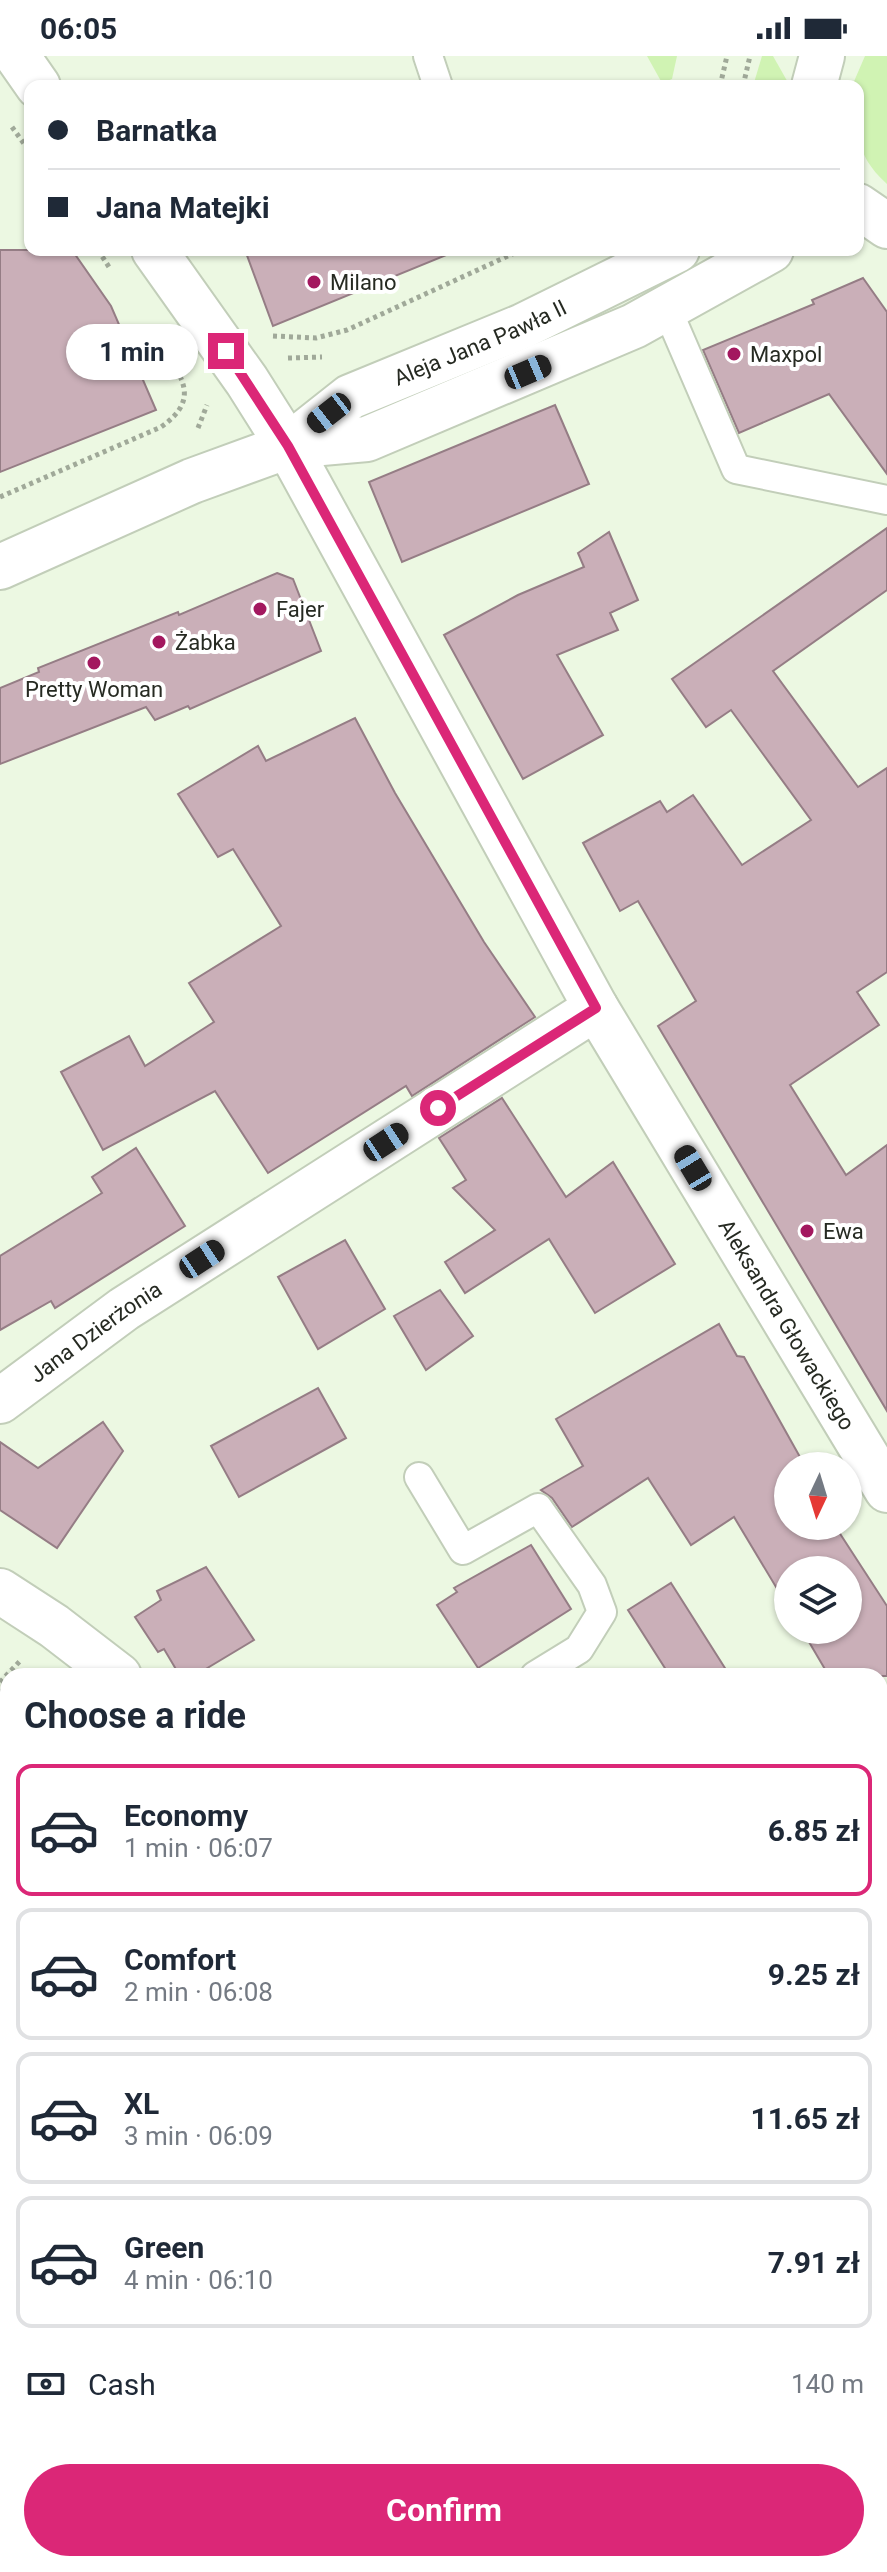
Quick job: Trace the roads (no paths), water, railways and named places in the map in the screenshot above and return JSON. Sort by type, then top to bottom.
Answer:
[{"type":"street","points":[[17,56],[34,80]]},
{"type":"street","points":[[796,56],[810,80]]},
{"type":"street","points":[[815,80],[822,56]]},
{"type":"street","name":"Aleksandra Głowackiego","points":[[158,256],[288,446],[596,1008],[887,1490]]},
{"type":"street","name":"Aleja Jana Pawła II","points":[[288,446],[350,397],[523,326],[665,256]]},
{"type":"street","name":"Aleja Jana Pawła II","points":[[0,567],[192,481],[288,446],[367,439],[581,349],[667,309],[760,256]]},
{"type":"street","name":"Jana Dzierżonia","points":[[0,1401],[124,1309],[596,1008]]},
{"type":"street","points":[[0,1591],[54,1626],[109,1668]]},
{"type":"lane","points":[[428,56],[436,80]]},
{"type":"lane","points":[[667,309],[736,469],[887,500]]},
{"type":"lane","points":[[419,1477],[463,1550],[538,1508],[592,1585],[602,1612],[579,1649],[548,1668]]},
{"type":"place","name":"Milano","points":[[314,282]]},
{"type":"place","name":"Maxpol","points":[[734,354]]},
{"type":"place","name":"Fajer","points":[[260,609]]},
{"type":"place","name":"Żabka","points":[[159,642]]},
{"type":"place","name":"Pretty Woman","points":[[94,663]]},
{"type":"place","name":"Ewa","points":[[807,1231]]}]
